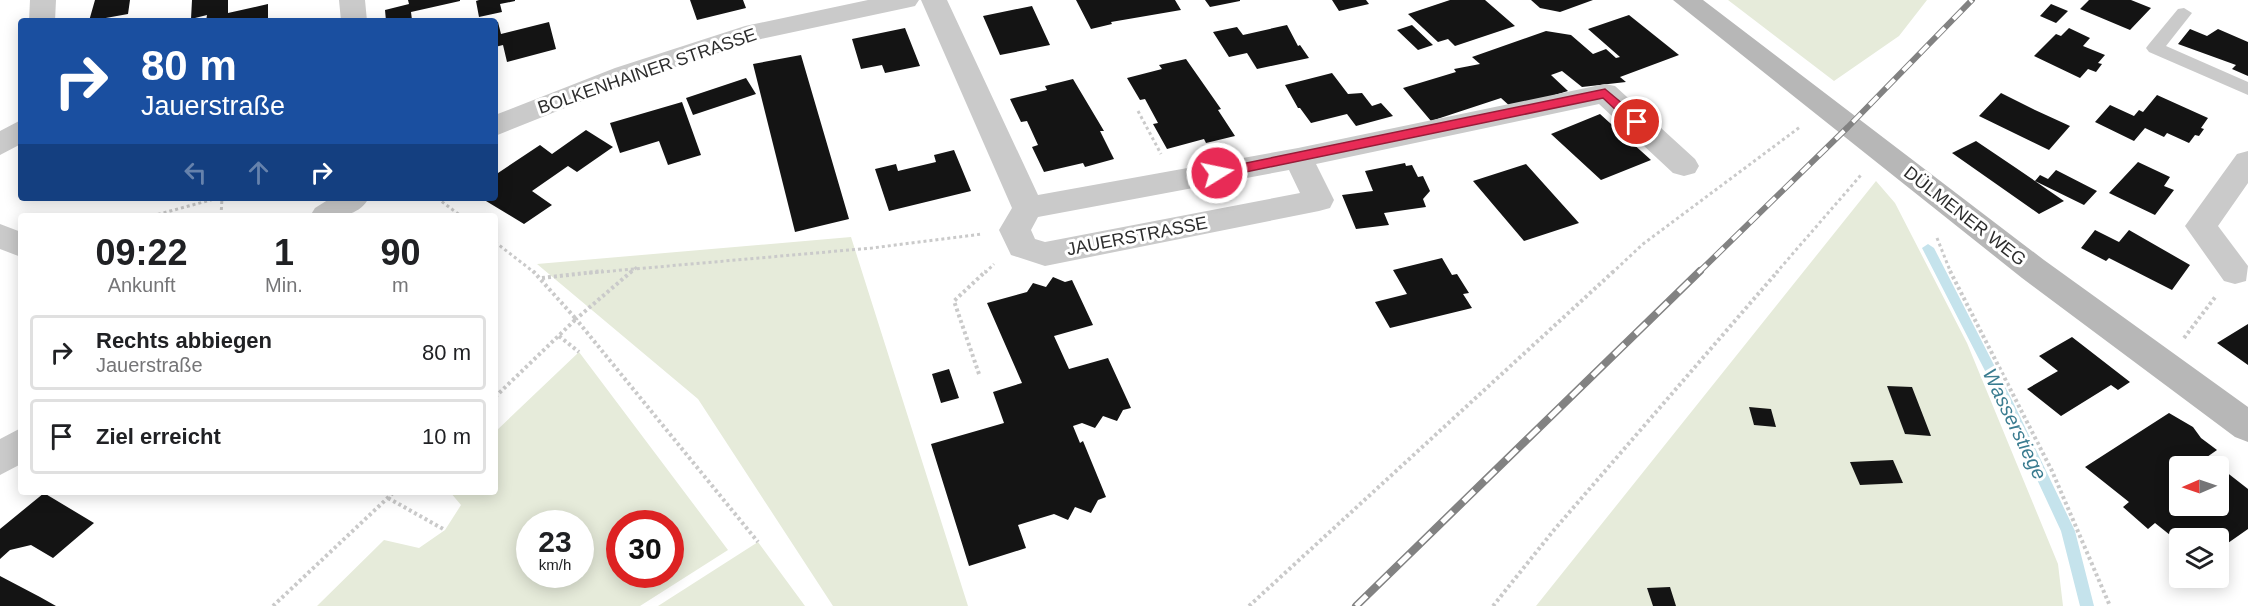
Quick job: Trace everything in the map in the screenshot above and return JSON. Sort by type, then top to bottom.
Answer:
[{"type":"street","points":[[42,18],[43,0]]},
{"type":"street","points":[[352,0],[354,18]]},
{"type":"street","name":"BOLKENHAINER STRASSE","points":[[498,125],[625,74],[755,32],[906,0]]},
{"type":"street","points":[[934,0],[1022,228],[1176,181],[1298,159],[1605,93],[1684,166]]},
{"type":"street","name":"DÜLMENER WEG","points":[[1686,0],[1881,153],[2248,427]]},
{"type":"street","points":[[0,145],[18,132]]},
{"type":"street","name":"JAUERSTRASSE","points":[[1022,228],[1045,254],[1320,200],[1298,159]]},
{"type":"street","points":[[2235,272],[2201,226],[2248,161]]},
{"type":"street","points":[[332,213],[350,201]]},
{"type":"street","points":[[0,236],[18,243]]},
{"type":"street","points":[[0,460],[18,445]]},
{"type":"lane","points":[[2184,12],[2156,48],[2248,89]]},
{"type":"path","points":[[1138,111],[1176,181]]},
{"type":"path","points":[[1249,606],[1277,583],[1643,244],[1775,144],[1826,111]]},
{"type":"path","points":[[1493,606],[1554,530],[1881,153]]},
{"type":"path","points":[[1940,197],[1936,234],[1941,253],[2038,442],[2085,541],[2110,606]]},
{"type":"path","points":[[163,213],[209,201]]},
{"type":"path","points":[[441,201],[457,213]]},
{"type":"path","points":[[542,278],[637,266],[909,245],[1022,228]]},
{"type":"path","points":[[979,374],[954,301],[988,268],[1022,228]]},
{"type":"path","points":[[498,244],[542,278],[758,542]]},
{"type":"path","points":[[498,394],[576,319],[637,266]]},
{"type":"path","points":[[2163,364],[2235,272]]},
{"type":"path","points":[[559,336],[579,352]]},
{"type":"path","points":[[273,606],[391,495]]},
{"type":"path","points":[[388,498],[445,530]]},
{"type":"green space","points":[[1728,0],[1927,0],[1899,36],[1834,81]]},
{"type":"green space","points":[[1876,181],[1895,203],[1967,343],[2058,564],[2063,606],[1536,606]]},
{"type":"green space","points":[[851,237],[968,606],[833,606],[698,399],[537,264]]},
{"type":"green space","points":[[579,352],[728,550],[684,578],[684,510],[606,510],[606,588],[668,588],[640,606],[317,606],[384,540],[419,548],[445,530],[461,505],[453,495],[498,495],[498,429]]},
{"type":"green space","points":[[758,542],[805,606],[658,606]]},
{"type":"building","points":[[95,0],[130,0],[128,14],[90,18]]},
{"type":"building","points":[[192,0],[228,0],[228,13],[268,4],[268,18],[206,18],[207,15],[191,18]]},
{"type":"building","points":[[408,0],[460,0],[411,12],[412,18],[386,18],[385,10],[409,4]]},
{"type":"building","points":[[690,0],[743,0],[746,8],[697,20]]},
{"type":"building","points":[[1076,0],[1175,0],[1181,10],[1111,22],[1112,24],[1091,29]]},
{"type":"building","points":[[1205,0],[1240,0],[1240,1],[1210,7]]},
{"type":"building","points":[[1332,0],[1366,0],[1369,4],[1339,11]]},
{"type":"building","points":[[1450,0],[1485,0],[1515,26],[1455,46],[1448,39],[1438,42],[1408,14]]},
{"type":"building","points":[[1531,0],[1593,0],[1560,12],[1540,8]]},
{"type":"building","points":[[2089,0],[2131,0],[2151,8],[2130,30],[2080,9]]},
{"type":"building","points":[[476,1],[515,1],[500,4],[502,12],[479,17]]},
{"type":"building","points":[[2051,4],[2068,11],[2056,23],[2040,16]]},
{"type":"building","points":[[1032,6],[1050,45],[1000,55],[983,16]]},
{"type":"building","points":[[1629,15],[1679,55],[1620,77],[1626,82],[1582,87],[1562,71],[1551,75],[1568,91],[1512,108],[1501,98],[1431,121],[1403,88],[1456,72],[1454,69],[1480,64],[1472,57],[1546,31],[1571,35],[1593,54],[1606,49],[1616,58],[1620,57],[1588,29]]},
{"type":"building","points":[[498,22],[501,34],[549,22],[556,49],[507,62],[503,45],[498,46]]},
{"type":"building","points":[[1287,25],[1298,46],[1300,45],[1309,58],[1257,69],[1247,53],[1229,57],[1213,32],[1237,27],[1243,35]]},
{"type":"building","points":[[1412,25],[1433,45],[1418,50],[1397,30]]},
{"type":"building","points":[[905,28],[920,66],[885,73],[882,65],[861,69],[852,39]]},
{"type":"building","points":[[2069,28],[2090,38],[2083,46],[2105,55],[2098,63],[2102,64],[2096,72],[2088,69],[2080,78],[2034,56],[2056,34],[2061,36]]},
{"type":"building","points":[[2190,29],[2207,36],[2218,29],[2248,42],[2248,76],[2232,69],[2236,65],[2178,44]]},
{"type":"building","points":[[801,55],[849,219],[795,232],[753,64]]},
{"type":"building","points":[[1186,59],[1221,109],[1218,110],[1235,136],[1206,143],[1204,139],[1167,149],[1153,124],[1158,123],[1145,99],[1140,100],[1127,78],[1162,69],[1159,65]]},
{"type":"building","points":[[1332,73],[1348,94],[1362,93],[1372,106],[1381,103],[1393,116],[1356,126],[1347,114],[1311,123],[1298,108],[1285,85]]},
{"type":"building","points":[[746,78],[756,94],[693,115],[686,98]]},
{"type":"building","points":[[1073,79],[1104,131],[1100,131],[1114,159],[1085,167],[1083,163],[1044,172],[1032,147],[1038,145],[1027,121],[1021,122],[1010,99],[1047,90],[1045,86]]},
{"type":"building","points":[[2001,93],[2070,126],[2049,150],[1979,116]]},
{"type":"building","points":[[2157,95],[2208,118],[2199,136],[2195,135],[2189,143],[2167,133],[2164,137],[2145,128],[2134,141],[2095,122],[2110,105],[2134,116],[2139,110],[2143,112]]},
{"type":"building","points":[[682,102],[701,155],[668,165],[659,141],[620,153],[610,123]]},
{"type":"building","points":[[1600,114],[1651,160],[1601,180],[1551,134]]},
{"type":"building","points":[[586,130],[613,147],[577,172],[568,166],[532,191],[552,205],[524,224],[486,201],[498,201],[498,173],[540,145],[552,154]]},
{"type":"building","points":[[1976,141],[2064,201],[2039,214],[1952,153]]},
{"type":"building","points":[[954,150],[971,191],[889,211],[875,169],[896,164],[898,171],[936,162],[934,155]]},
{"type":"building","points":[[2138,162],[2170,177],[2164,186],[2174,190],[2155,215],[2109,193]]},
{"type":"building","points":[[1405,163],[1406,166],[1412,165],[1418,177],[1423,176],[1430,191],[1423,199],[1426,207],[1384,213],[1389,225],[1356,229],[1342,195],[1373,191],[1365,171]]},
{"type":"building","points":[[1526,164],[1579,223],[1524,241],[1473,181]]},
{"type":"building","points":[[2056,170],[2097,191],[2084,205],[2035,181],[2040,175],[2048,179]]},
{"type":"building","points":[[2095,230],[2119,242],[2129,230],[2190,265],[2172,290],[2109,258],[2106,261],[2081,248]]},
{"type":"building","points":[[1442,258],[1452,275],[1457,274],[1469,293],[1463,294],[1472,308],[1390,328],[1375,302],[1407,294],[1393,270]]},
{"type":"building","points":[[1053,277],[1065,282],[1072,280],[1093,325],[1054,336],[1069,369],[1108,358],[1131,408],[1123,410],[1117,421],[1103,416],[1095,428],[1082,423],[1073,426],[1080,443],[1083,441],[1106,497],[1098,500],[1091,513],[1075,507],[1068,520],[1054,514],[1018,525],[1026,548],[969,566],[931,444],[1004,423],[993,392],[1022,383],[987,303],[1027,292],[1033,283],[1046,287]]},
{"type":"building","points":[[2248,324],[2248,365],[2217,343]]},
{"type":"building","points":[[2072,337],[2130,382],[2118,390],[2111,385],[2061,416],[2027,389],[2058,371],[2039,356]]},
{"type":"building","points":[[949,369],[959,398],[941,403],[932,374]]},
{"type":"building","points":[[1887,386],[1912,387],[1931,436],[1905,434]]},
{"type":"building","points":[[1749,407],[1771,409],[1776,427],[1754,425]]},
{"type":"building","points":[[2169,413],[2193,427],[2201,438],[2217,450],[2208,456],[2169,456],[2169,516],[2229,516],[2229,474],[2248,489],[2248,529],[2229,542],[2229,528],[2169,528],[2169,534],[2155,523],[2148,529],[2123,507],[2129,502],[2085,467]]},
{"type":"building","points":[[1893,460],[1903,483],[1860,485],[1850,462]]},
{"type":"building","points":[[42,495],[47,495],[94,523],[53,558],[31,545],[10,550],[0,559],[0,529]]},
{"type":"building","points":[[0,576],[40,597],[56,606],[0,606]]},
{"type":"building","points":[[1670,587],[1676,606],[1653,606],[1647,588]]},
{"type":"waterway","name":"Wasserstiege","points":[[1928,248],[2007,402],[2068,531],[2087,606]]},
{"type":"railway","points":[[1698,273],[1848,127],[1972,0]]},
{"type":"railway","points":[[1356,606],[1700,271]]},
{"type":"route","points":[[1217,173],[1298,159],[1605,93],[1637,122]]}]
